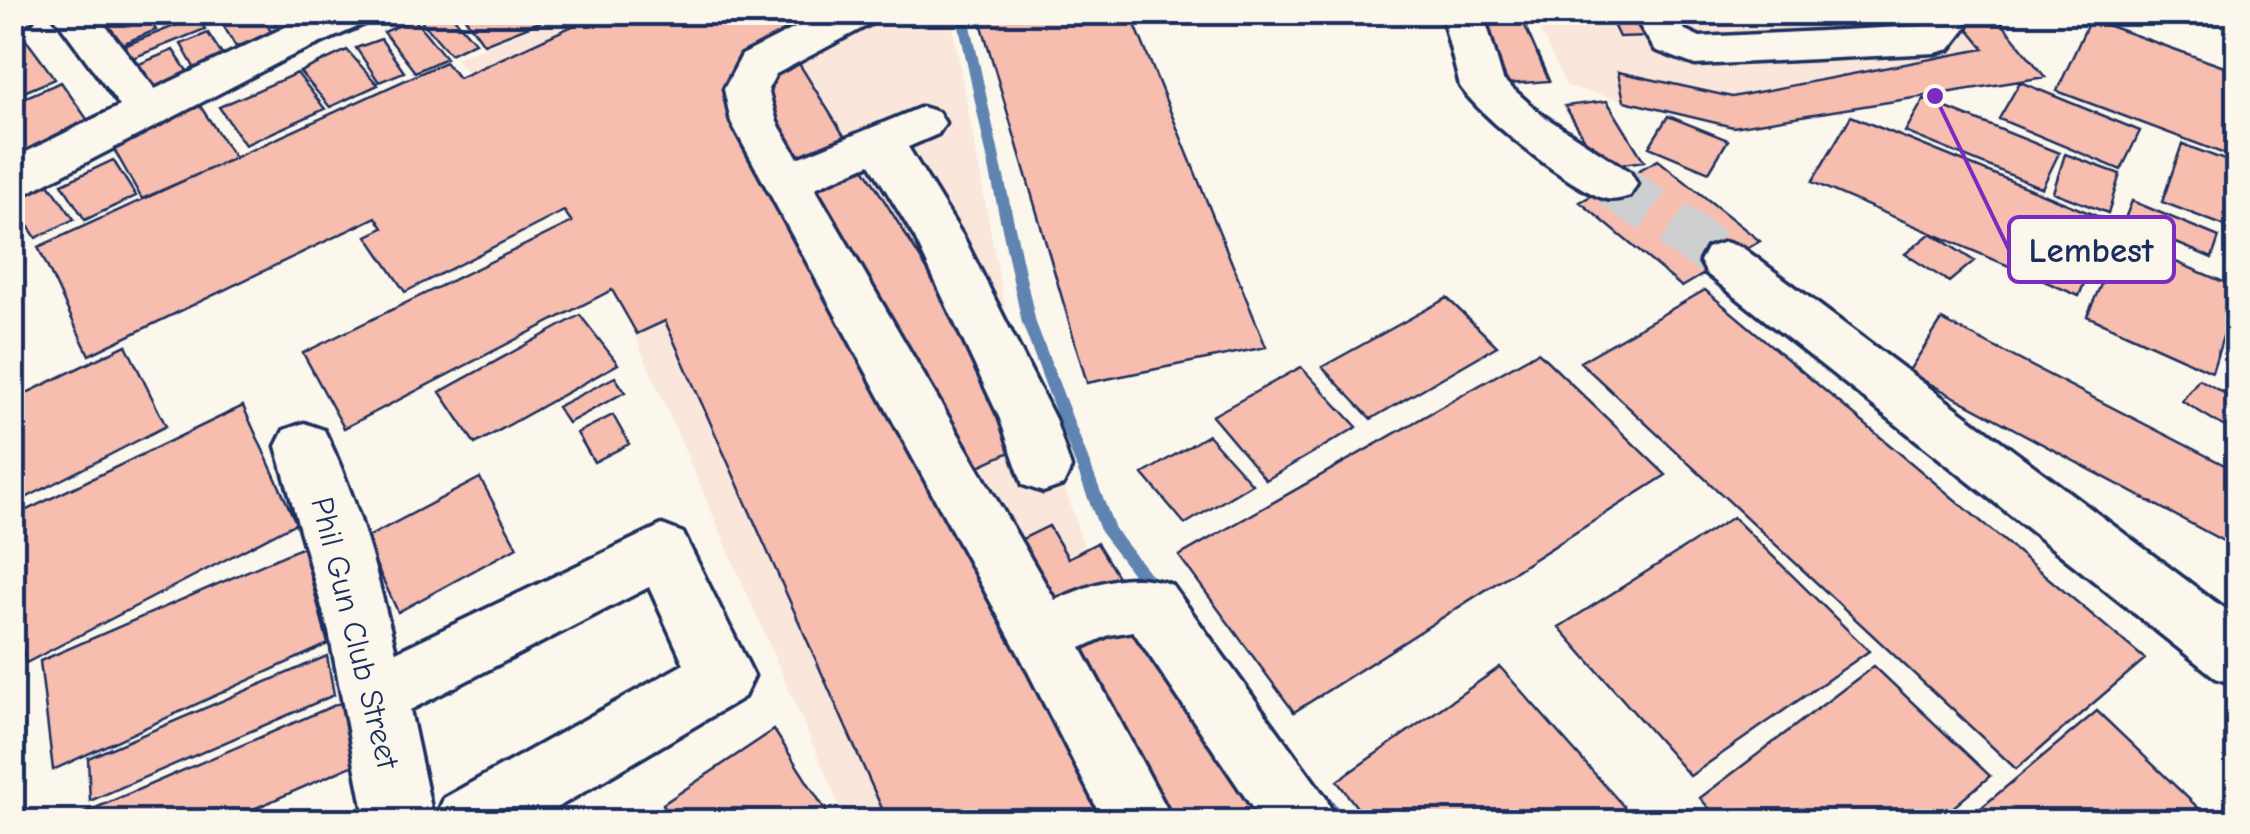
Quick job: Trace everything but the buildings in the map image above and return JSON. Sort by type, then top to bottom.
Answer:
[{"type":"street","points":[[72,12],[148,111]]},
{"type":"street","points":[[12,180],[274,47],[356,12]]},
{"type":"street","points":[[861,12],[758,65],[746,90],[754,122],[1042,636],[1140,822]]},
{"type":"street","points":[[1462,12],[1482,86],[1526,126],[1613,184]]},
{"type":"street","points":[[1652,12],[1670,40],[1695,50],[1935,38],[1946,27],[1936,12]]},
{"type":"street","points":[[788,181],[900,132],[922,203],[1040,445],[1044,468]]},
{"type":"street","points":[[1726,261],[2238,657]]},
{"type":"street","name":"Phil Gun Club Street","points":[[304,446],[333,524],[376,694],[400,822]]},
{"type":"street","points":[[376,694],[662,551],[722,676],[468,822]]},
{"type":"street","points":[[1042,636],[1114,606],[1136,601],[1150,605],[1302,822]]},
{"type":"shaded area","points":[[570,13],[950,13],[1005,309],[1104,607],[1234,821],[846,821],[586,223],[456,58]]},
{"type":"shaded area","points":[[1532,13],[1995,13],[2046,77],[1734,129],[1566,86]]},
{"type":"waterway","points":[[962,12],[1029,323],[1109,533],[1158,594]]},
{"type":"waterway","points":[[1319,796],[1340,822]]},
{"type":"tunnel","points":[[1613,184],[1725,261]]},
{"type":"place","name":"Lembest","points":[[1935,96]]}]
